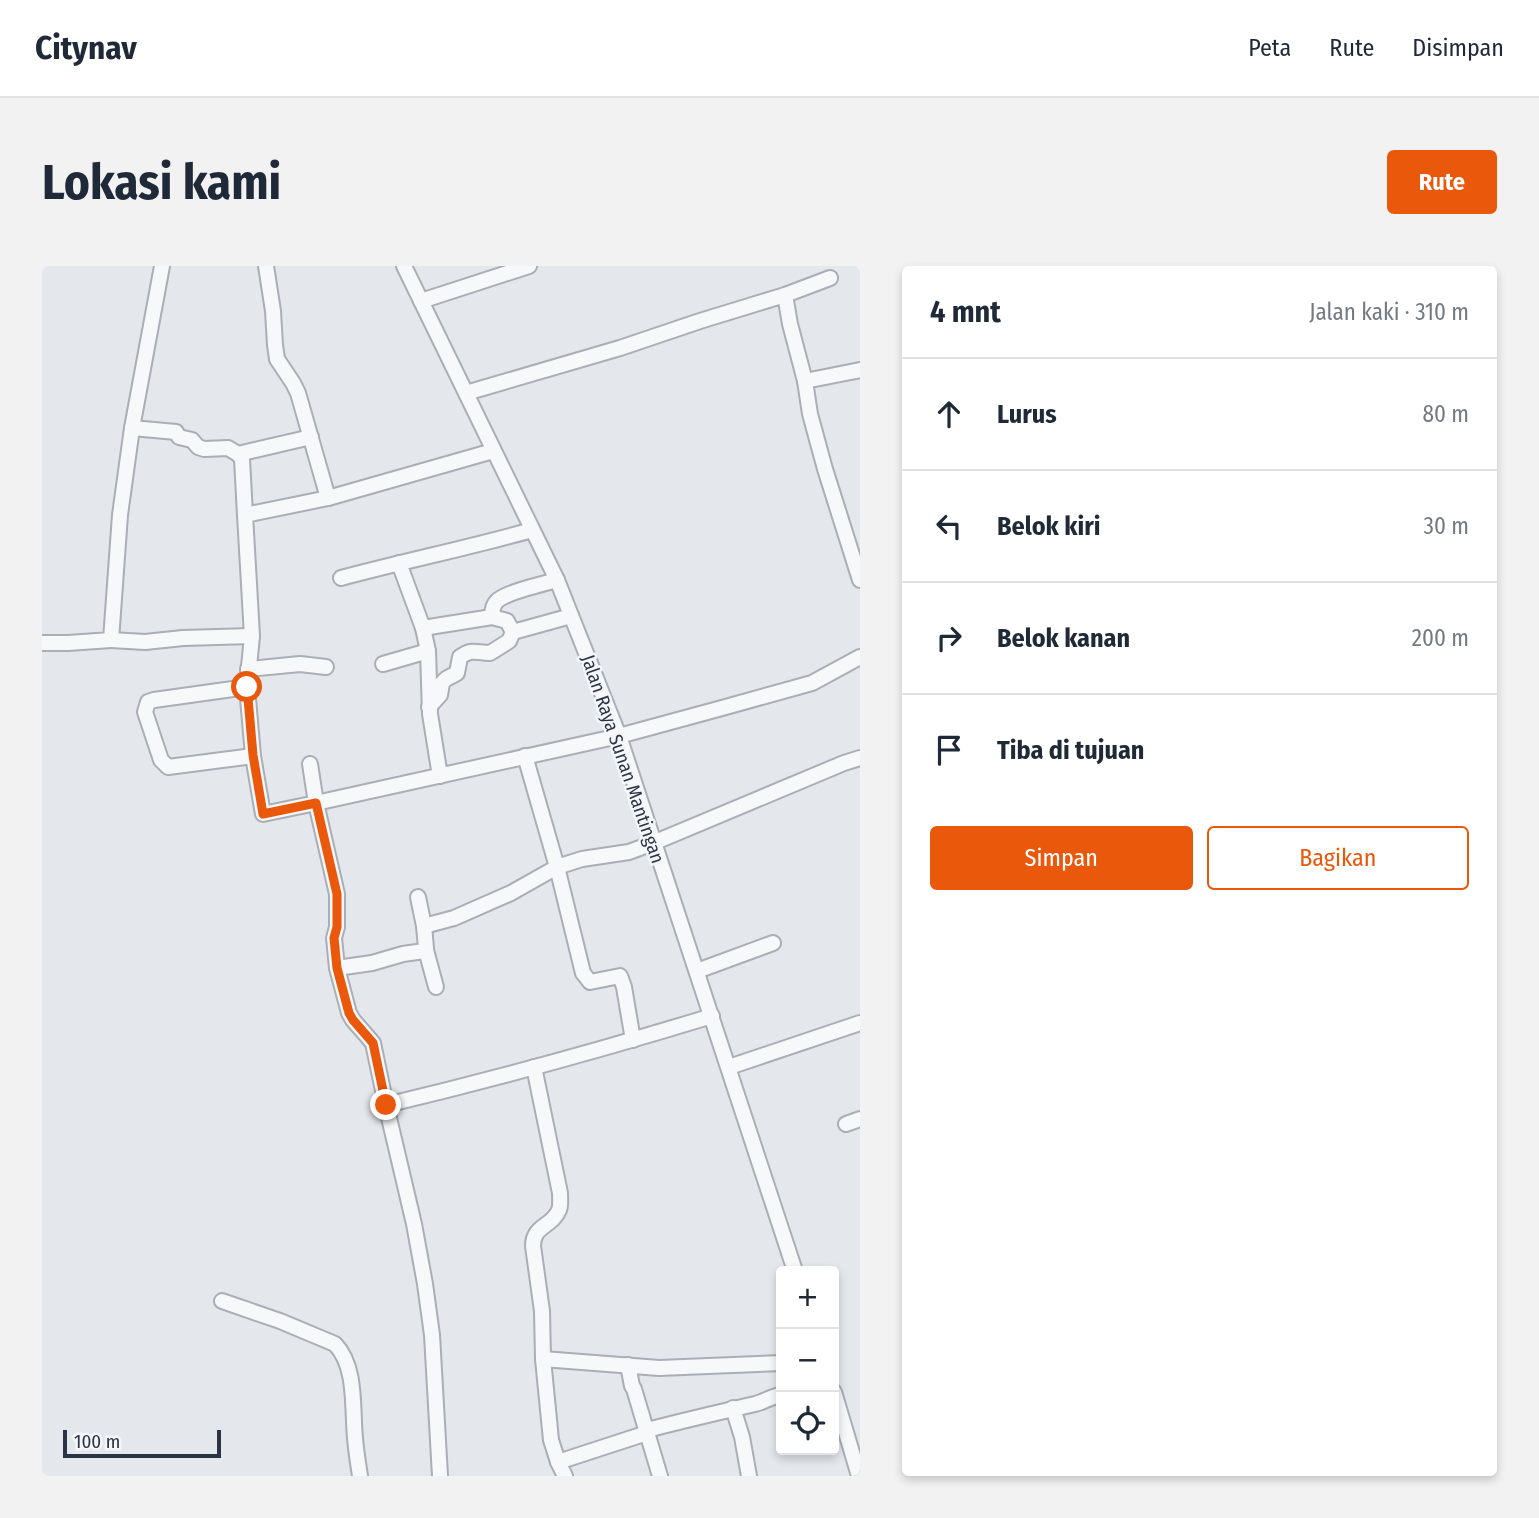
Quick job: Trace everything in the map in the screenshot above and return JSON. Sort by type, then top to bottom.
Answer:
[{"type":"street","points":[[111,640],[120,515],[132,428],[163,266]]},
{"type":"street","points":[[266,266],[278,359],[298,393],[328,498]]},
{"type":"street","name":"Jalan Raya Sunan Mantingan","points":[[404,266],[557,580],[619,736],[793,1266]]},
{"type":"street","points":[[421,301],[529,266]]},
{"type":"street","points":[[466,393],[620,348],[830,278]]},
{"type":"street","points":[[785,295],[810,414],[860,580]]},
{"type":"street","points":[[805,381],[860,370]]},
{"type":"street","points":[[132,428],[176,432],[179,437],[192,440],[198,447],[228,448],[242,459],[252,636],[247,687],[253,755],[263,814],[619,736],[812,683],[860,657]]},
{"type":"street","points":[[238,454],[311,437]]},
{"type":"street","points":[[245,515],[328,498],[493,451]]},
{"type":"street","points":[[341,578],[466,549],[531,530]]},
{"type":"street","points":[[399,563],[423,628],[428,651],[429,707],[440,776]]},
{"type":"street","points":[[492,617],[497,601],[507,595],[557,580]]},
{"type":"street","points":[[513,632],[572,616]]},
{"type":"street","points":[[423,628],[492,617],[507,621],[513,632]]},
{"type":"street","points":[[429,707],[440,695],[442,683],[457,673],[460,656],[475,650],[490,653],[509,641],[513,632]]},
{"type":"street","points":[[42,643],[111,640],[145,642],[252,636]]},
{"type":"street","points":[[383,664],[428,651]]},
{"type":"street","points":[[248,669],[300,664],[326,667]]},
{"type":"street","points":[[247,687],[154,700],[148,702],[145,712],[161,760],[167,768],[253,755]]},
{"type":"street","points":[[525,756],[557,867],[583,973],[590,982],[620,976],[634,1040]]},
{"type":"street","points":[[424,926],[454,918],[511,893],[557,867],[582,859],[629,852],[860,758]]},
{"type":"street","points":[[310,764],[337,894],[337,927],[334,938],[337,968],[349,1013],[373,1043],[425,1283],[432,1335],[440,1476]]},
{"type":"street","points":[[418,897],[426,950],[436,987]]},
{"type":"street","points":[[697,971],[774,943]]},
{"type":"street","points":[[337,968],[426,950]]},
{"type":"street","points":[[386,1105],[465,1087],[712,1016]]},
{"type":"street","points":[[729,1067],[860,1023]]},
{"type":"street","points":[[534,1068],[561,1193],[556,1215],[536,1232],[533,1240],[542,1311],[543,1359],[551,1440],[565,1476]]},
{"type":"street","points":[[222,1301],[280,1321],[339,1348],[350,1379],[360,1476]]},
{"type":"street","points":[[543,1359],[670,1368],[776,1363]]},
{"type":"street","points":[[628,1365],[660,1476]]},
{"type":"street","points":[[558,1462],[651,1429],[759,1403],[776,1396]]},
{"type":"street","points":[[733,1408],[742,1437],[749,1476]]},
{"type":"street","points":[[839,1409],[859,1476]]},
{"type":"route","points":[[247,687],[253,755],[263,814],[316,803],[337,894],[337,927],[334,938],[337,968],[349,1013],[373,1043],[386,1105]]}]
